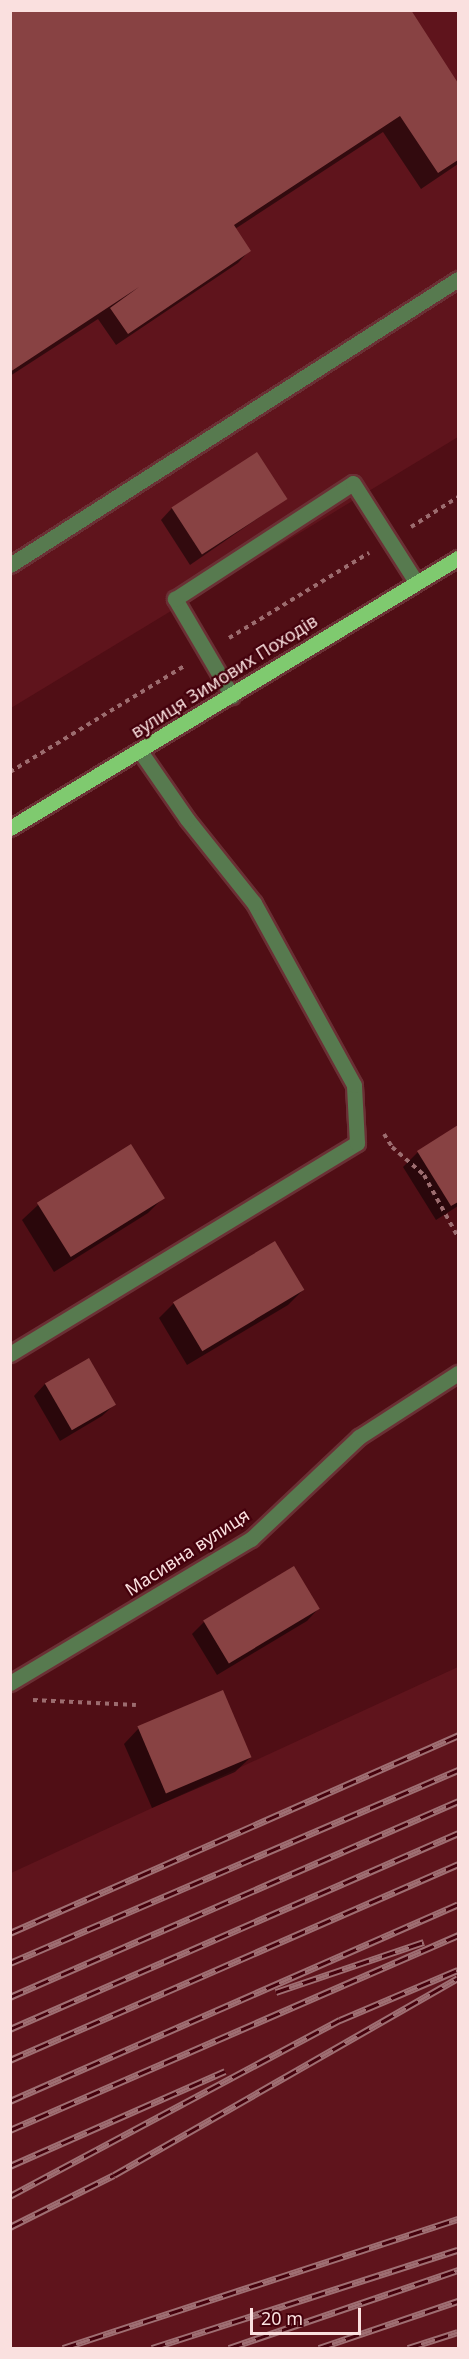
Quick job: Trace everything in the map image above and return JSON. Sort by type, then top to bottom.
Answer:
[{"type":"main road","name":"вулиця Зимових Походів","points":[[10,828],[459,558]]},
{"type":"street","points":[[10,565],[459,279]]},
{"type":"street","points":[[232,696],[204,654],[175,599],[352,483],[416,582]]},
{"type":"street","points":[[10,1354],[357,1143],[354,1085],[254,903],[187,819],[140,751]]},
{"type":"street","name":"Масивна вулиця","points":[[10,1683],[251,1539],[359,1437],[459,1373]]},
{"type":"path","points":[[10,772],[459,498]]},
{"type":"path","points":[[381,1129],[392,1147],[424,1175],[459,1237]]},
{"type":"path","points":[[29,1700],[136,1705]]},
{"type":"shaded area","points":[[11,11],[458,11],[458,437],[11,708]]},
{"type":"shaded area","points":[[458,1667],[458,2348],[11,2348],[11,1873]]},
{"type":"building","points":[[10,10],[411,10],[458,83],[458,160],[438,173],[400,116],[234,225],[251,251],[128,334],[110,308],[139,287],[10,372]]},
{"type":"building","points":[[257,452],[287,499],[202,555],[171,508]]},
{"type":"building","points":[[458,1125],[458,1202],[451,1206],[417,1151]]},
{"type":"building","points":[[131,1144],[165,1198],[71,1257],[37,1203]]},
{"type":"building","points":[[275,1241],[304,1290],[202,1351],[173,1302]]},
{"type":"building","points":[[89,1358],[116,1405],[72,1430],[45,1384]]},
{"type":"building","points":[[294,1566],[320,1609],[229,1663],[203,1621]]},
{"type":"building","points":[[223,1690],[252,1757],[166,1794],[137,1726]]},
{"type":"railway","points":[[10,1933],[458,1735]]},
{"type":"railway","points":[[10,1963],[458,1770]]},
{"type":"railway","points":[[10,1997],[458,1801]]},
{"type":"railway","points":[[10,2029],[458,1833]]},
{"type":"railway","points":[[10,2060],[458,1864]]},
{"type":"railway","points":[[10,2101],[458,1904]]},
{"type":"railway","points":[[10,2130],[458,1935]]},
{"type":"railway","points":[[276,1992],[424,1942]]},
{"type":"railway","points":[[10,2196],[340,2020],[458,1970]]},
{"type":"railway","points":[[10,2227],[114,2175],[458,1978]]},
{"type":"railway","points":[[10,2166],[225,2071]]},
{"type":"railway","points":[[63,2348],[458,2219]]},
{"type":"railway","points":[[152,2348],[458,2250]]},
{"type":"railway","points":[[229,2348],[458,2270]]},
{"type":"railway","points":[[319,2348],[458,2301]]},
{"type":"railway","points":[[408,2348],[458,2332]]}]
